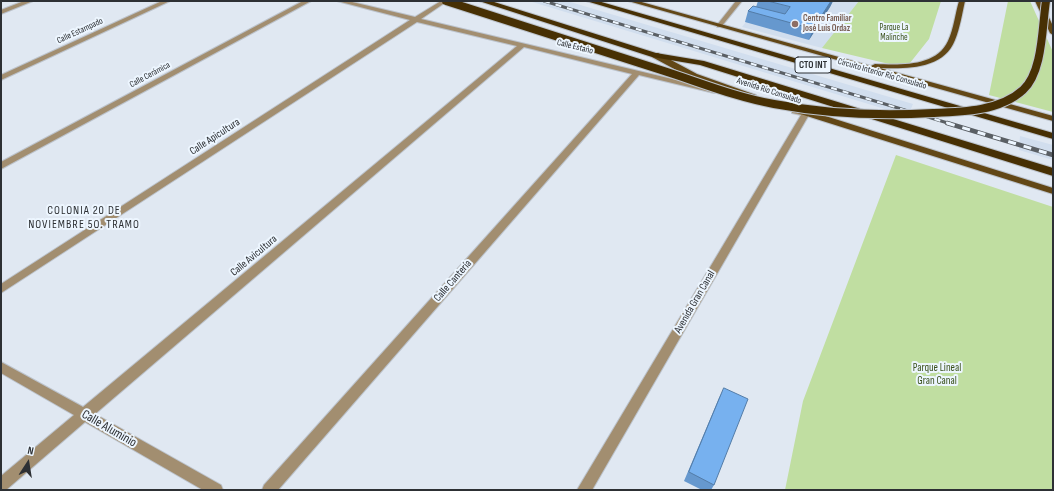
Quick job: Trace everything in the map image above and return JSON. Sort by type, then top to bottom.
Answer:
[{"type":"highway","name":"Avenida Río Consulado","points":[[483,1],[654,55]]},
{"type":"highway","name":"Circuito Interior Río Consulado","points":[[590,1],[1053,136]]},
{"type":"highway","points":[[443,2],[751,99],[805,108],[859,114],[908,115],[950,112],[985,107],[1004,101],[1023,90],[1032,80],[1037,65],[1046,1]]},
{"type":"highway","points":[[654,55],[701,63],[1053,172]]},
{"type":"main road","name":"CTO INT","points":[[632,1],[920,83],[1053,119]]},
{"type":"main road","points":[[857,65],[909,66],[935,58],[948,46],[951,40],[962,1]]},
{"type":"main road","points":[[1038,1],[1053,33]]},
{"type":"main road","name":"Avenida Río Consulado","points":[[654,55],[694,76],[1053,191]]},
{"type":"street","points":[[1,12],[30,1]]},
{"type":"street","name":"Calle Estampado","points":[[1,78],[166,1]]},
{"type":"street","name":"Calle Cerámica","points":[[1,166],[308,1]]},
{"type":"street","name":"Calle Estaño","points":[[340,1],[806,113]]},
{"type":"street","points":[[719,26],[739,1]]},
{"type":"street","name":"Calle Apicultura","points":[[1,289],[443,2]]},
{"type":"street","name":"Calle Avicultura","points":[[1,485],[85,416],[522,45]]},
{"type":"street","name":"Calle Cantería","points":[[269,490],[637,73]]},
{"type":"street","name":"Avenida Gran Canal","points":[[584,490],[806,113]]},
{"type":"street","name":"Calle Aluminio","points":[[1,368],[216,490]]},
{"type":"shaded area","points":[[529,1],[567,1],[913,104],[908,116]]},
{"type":"shaded area","name":"Centro Familiar José Luis Ordaz","points":[[762,1],[860,1],[835,45],[822,48],[742,27]]},
{"type":"shaded area","points":[[1020,136],[1053,145],[1053,160],[1019,150]]},
{"type":"green space","name":"Parque La Malinche","points":[[859,1],[941,1],[929,39],[906,68],[822,48]]},
{"type":"green space","points":[[1008,1],[1030,1],[1053,52],[1053,112],[989,95]]},
{"type":"green space","name":"Parque Lineal Gran Canal","points":[[896,155],[1053,207],[1053,490],[785,490],[803,401]]},
{"type":"building","points":[[768,1],[831,1],[813,29],[748,11],[753,6],[785,14],[790,7]]},
{"type":"building","points":[[724,388],[748,399],[714,485],[689,472]]},
{"type":"railway","points":[[544,1],[951,124]]},
{"type":"railway","points":[[947,123],[1053,155]]},
{"type":"place","name":"Centro Familiar José Luis Ordaz","points":[[795,24]]},
{"type":"district","name":"COLONIA 20 DE NOVIEMBRE 5O. TRAMO","points":[[84,218]]}]
